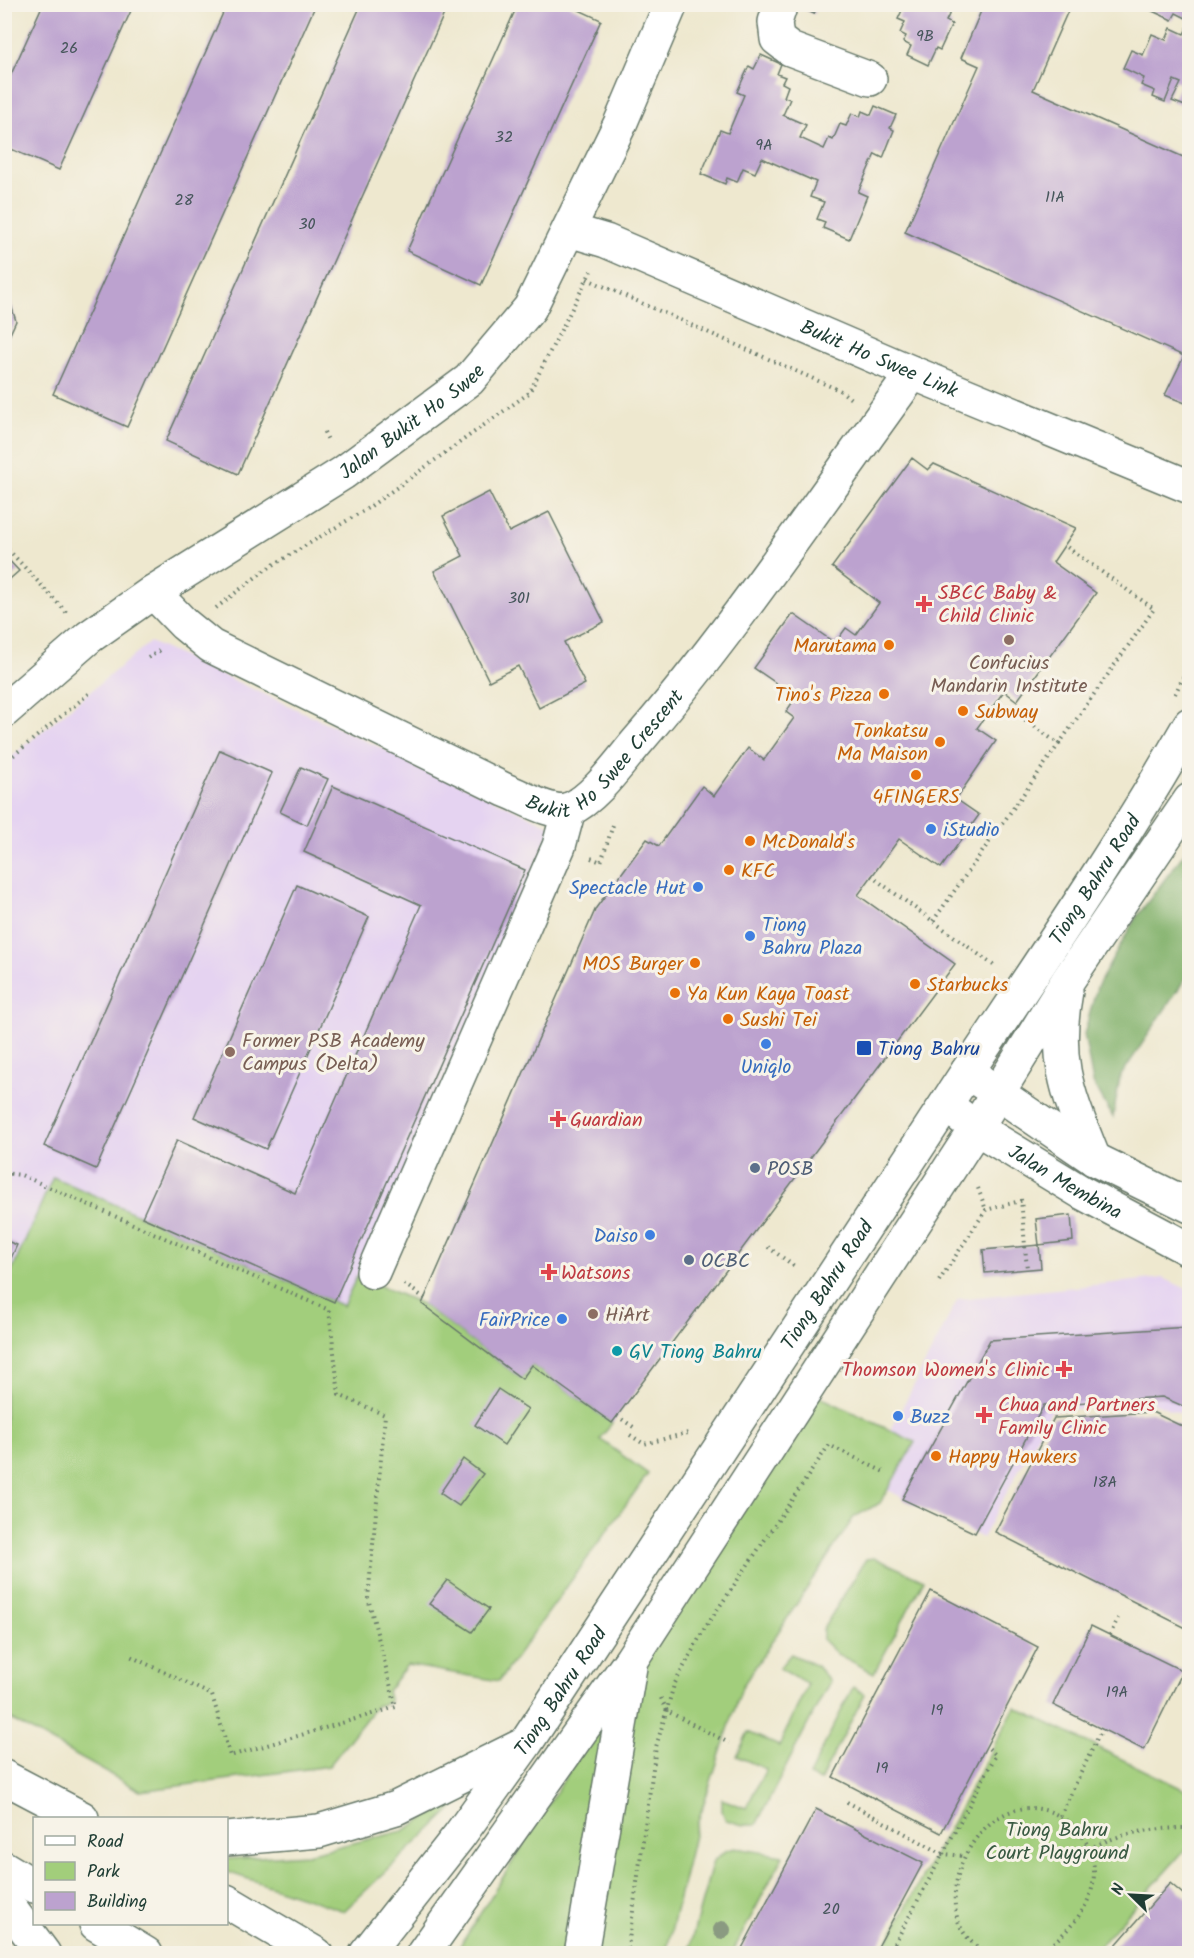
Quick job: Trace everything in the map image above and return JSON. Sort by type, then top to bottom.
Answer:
[{"type":"main road","name":"Jalan Bukit Ho Swee","points":[[4,711],[89,637],[153,592],[342,473],[469,380],[530,308],[620,124],[671,4]]},
{"type":"main road","points":[[781,4],[775,22],[777,39],[790,49],[870,79]]},
{"type":"main road","name":"Bukit Ho Swee Link","points":[[569,230],[606,241],[913,373],[1190,487]]},
{"type":"main road","name":"Bukit Ho Swee Crescent","points":[[153,592],[183,624],[211,646],[506,790],[553,810],[569,809],[598,787],[674,698],[771,571],[913,373]]},
{"type":"main road","name":"Tiong Bahru Road","points":[[366,1953],[459,1836],[526,1743],[1141,810],[1190,724]]},
{"type":"main road","name":"Tiong Bahru Road","points":[[423,1953],[631,1660],[976,1128],[1068,980],[1190,800]]},
{"type":"main road","points":[[374,1272],[558,846],[569,809]]},
{"type":"main road","points":[[1068,980],[1061,1021],[1060,1058],[1070,1100],[1094,1159]]},
{"type":"main road","name":"Jalan Membina","points":[[967,1072],[1094,1159],[1190,1206]]},
{"type":"main road","name":"Jalan Membina","points":[[946,1105],[976,1128],[1081,1192],[1190,1250]]},
{"type":"main road","points":[[581,1953],[631,1660]]},
{"type":"main road","points":[[228,1839],[319,1830],[396,1809],[526,1743]]},
{"type":"main road","points":[[4,1777],[80,1817]]},
{"type":"main road","points":[[4,1868],[33,1885]]},
{"type":"main road","points":[[4,1900],[44,1953]]},
{"type":"main road","points":[[228,1902],[316,1953]]},
{"type":"main road","points":[[99,1925],[146,1953]]},
{"type":"path","points":[[587,279],[841,390],[854,401]]},
{"type":"path","points":[[4,545],[89,637]]},
{"type":"path","points":[[933,921],[1154,609],[1064,545]]},
{"type":"path","points":[[4,763],[91,692]]},
{"type":"path","points":[[997,700],[1059,744]]},
{"type":"path","points":[[872,876],[982,957]]},
{"type":"path","points":[[4,1173],[21,1175],[329,1310],[339,1395],[385,1415],[368,1598],[396,1707],[230,1756],[212,1695],[130,1656]]},
{"type":"path","points":[[976,1181],[986,1210]]},
{"type":"path","points":[[1020,1189],[1027,1269]]},
{"type":"path","points":[[939,1281],[986,1210],[1022,1199],[1032,1200]]},
{"type":"path","points":[[768,1247],[801,1270]]},
{"type":"path","points":[[617,1416],[635,1428]]},
{"type":"path","points":[[630,1435],[644,1444],[689,1433]]},
{"type":"path","points":[[627,1953],[656,1747],[674,1685],[703,1631],[829,1445],[886,1473]]},
{"type":"path","points":[[1110,1635],[1118,1618]]},
{"type":"path","points":[[667,1711],[729,1743]]},
{"type":"path","points":[[1060,1816],[1102,1729]]},
{"type":"path","points":[[889,1953],[996,1755],[986,1746]]},
{"type":"path","points":[[847,1802],[943,1854],[965,1856]]},
{"type":"path","points":[[993,1953],[971,1941],[960,1927],[955,1885],[965,1856],[987,1826],[1013,1809],[1032,1808],[1060,1816],[1077,1829],[1093,1859],[1093,1884],[1080,1915],[1066,1933],[1039,1953]]},
{"type":"path","points":[[1089,1849],[1108,1839],[1133,1832],[1190,1828]]},
{"type":"path","points":[[1184,1896],[1190,1890]]},
{"type":"shaded area","name":"Former PSB Academy Campus (Delta)","points":[[150,642],[556,828],[344,1306],[329,1766],[140,1791],[5,1716],[5,762]]},
{"type":"shaded area","points":[[1163,1278],[1189,1290],[1189,1417],[1153,1402],[1051,1411],[982,1538],[866,1479],[958,1299]]},
{"type":"green space","points":[[1189,847],[1189,973],[1120,1077],[1113,1117],[1093,1083],[1084,1034],[1097,987],[1135,919]]},
{"type":"green space","points":[[53,1177],[343,1306],[357,1276],[422,1304],[522,1379],[532,1365],[612,1423],[600,1439],[648,1474],[499,1681],[407,1665],[387,1691],[390,1702],[376,1706],[329,1766],[140,1791],[5,1716],[5,1286]]},
{"type":"green space","points":[[812,1393],[915,1442],[880,1503],[854,1517],[742,1687],[696,1827],[666,1953],[455,1954],[628,1677]]},
{"type":"green space","points":[[875,1558],[924,1580],[874,1673],[837,1654],[823,1640],[823,1629],[866,1559]]},
{"type":"green space","points":[[791,1654],[817,1666],[830,1681],[756,1825],[743,1825],[726,1820],[722,1811],[722,1799],[746,1808],[766,1769],[737,1756],[748,1732],[779,1746],[808,1684],[779,1668]]},
{"type":"green space","points":[[853,1687],[865,1694],[820,1781],[809,1776]]},
{"type":"green space","name":"Tiong Bahru Court Playground","points":[[1015,1707],[1189,1792],[1189,1845],[1093,1953],[894,1953],[884,1948]]},
{"type":"green space","points":[[470,1792],[344,1911],[228,1872],[228,1859],[307,1854],[403,1831]]},
{"type":"green space","points":[[736,1848],[783,1856],[732,1953],[688,1953],[713,1861],[727,1850]]},
{"type":"building","points":[[43,4],[134,4],[59,170],[4,146],[4,90]]},
{"type":"building","points":[[227,4],[316,4],[127,427],[53,394]]},
{"type":"building","points":[[518,4],[566,4],[601,20],[481,285],[407,251]]},
{"type":"building","points":[[793,4],[818,4],[814,14]]},
{"type":"building","points":[[905,4],[954,4],[946,21],[952,24],[940,50],[936,48],[928,65],[907,55],[911,46],[903,42],[906,36],[900,33],[905,22],[898,19]]},
{"type":"building","points":[[984,4],[1071,4],[1033,90],[1190,160],[1190,405],[1165,395],[1184,356],[905,232],[979,66],[961,58]]},
{"type":"building","points":[[1150,4],[1190,4],[1190,20],[1176,13],[1172,20],[1148,9]]},
{"type":"building","points":[[361,5],[448,5],[238,474],[166,441]]},
{"type":"building","points":[[1190,22],[1190,98],[1185,106],[1172,101],[1181,83],[1174,80],[1165,102],[1153,97],[1155,91],[1141,85],[1144,78],[1123,68],[1131,50],[1143,55],[1152,34],[1166,40],[1171,28],[1184,34]]},
{"type":"building","points":[[761,55],[781,64],[777,74],[785,77],[782,83],[788,86],[784,97],[790,99],[783,115],[806,125],[800,138],[824,149],[829,138],[833,140],[840,124],[846,126],[852,113],[860,117],[862,111],[871,115],[875,106],[896,115],[890,128],[894,130],[883,158],[875,154],[858,192],[867,196],[849,239],[823,228],[825,222],[817,219],[824,202],[810,197],[816,182],[762,158],[755,173],[743,168],[737,182],[727,178],[725,184],[701,174],[720,130],[728,133],[744,95],[737,92],[749,66],[754,69]]},
{"type":"building","points":[[4,283],[16,321],[4,347]]},
{"type":"building","name":"Tiong Bahru Plaza","points":[[912,458],[928,470],[934,464],[1076,528],[1053,562],[1096,593],[1017,701],[1004,691],[977,728],[996,741],[956,799],[979,815],[941,868],[899,839],[858,895],[955,964],[612,1423],[532,1365],[522,1379],[422,1304],[596,908],[647,839],[659,846],[702,786],[714,796],[748,748],[764,760],[794,718],[786,712],[796,697],[754,668],[793,614],[835,643],[846,628],[856,635],[879,603],[832,567]]},
{"type":"building","points":[[489,492],[509,532],[549,512],[604,622],[564,642],[585,684],[539,708],[518,666],[489,681],[434,571],[463,556],[443,516]]},
{"type":"building","points":[[4,555],[19,571],[4,584]]},
{"type":"building","points":[[220,750],[272,773],[96,1169],[44,1146]]},
{"type":"building","points":[[301,767],[328,779],[307,825],[280,812]]},
{"type":"building","points":[[333,786],[525,870],[334,1302],[142,1217],[177,1140],[295,1193],[421,905],[304,852]]},
{"type":"building","points":[[297,885],[369,917],[266,1149],[194,1117]]},
{"type":"building","points":[[1071,1215],[1073,1241],[1039,1245],[1036,1219]]},
{"type":"building","points":[[4,1240],[17,1245],[4,1274]]},
{"type":"building","points":[[1039,1245],[1041,1268],[985,1273],[983,1250]]},
{"type":"building","points":[[1188,1327],[1190,1409],[1162,1397],[1044,1405],[975,1533],[902,1499],[990,1340]]},
{"type":"building","points":[[498,1389],[528,1409],[504,1445],[475,1425]]},
{"type":"building","points":[[1152,1412],[1190,1430],[1190,1630],[995,1532],[1054,1418]]},
{"type":"building","points":[[463,1459],[483,1474],[459,1506],[440,1493]]},
{"type":"building","points":[[447,1580],[489,1609],[472,1632],[429,1604]]},
{"type":"building","points":[[931,1591],[1038,1647],[941,1833],[833,1777]]},
{"type":"building","points":[[1091,1626],[1183,1671],[1144,1750],[1053,1705]]},
{"type":"building","points":[[816,1809],[923,1863],[874,1954],[739,1954]]},
{"type":"building","points":[[1170,1883],[1190,1900],[1190,1954],[1108,1954]]},
{"type":"place","name":"SBCC Baby & Child Clinic","points":[[924,604]]},
{"type":"place","name":"Confucius Mandarin Institute","points":[[1009,640]]},
{"type":"place","name":"Marutama","points":[[889,645]]},
{"type":"place","name":"Tino's Pizza","points":[[884,694]]},
{"type":"place","name":"Subway","points":[[963,711]]},
{"type":"place","name":"Tonkatsu Ma Maison","points":[[940,742]]},
{"type":"place","name":"4FINGERS","points":[[916,775]]},
{"type":"place","name":"iStudio","points":[[931,829]]},
{"type":"place","name":"McDonald's","points":[[750,841]]},
{"type":"place","name":"KFC","points":[[729,870]]},
{"type":"place","name":"Spectacle Hut","points":[[698,887]]},
{"type":"place","name":"Tiong Bahru Plaza","points":[[750,936]]},
{"type":"place","name":"MOS Burger","points":[[695,963]]},
{"type":"place","name":"Starbucks","points":[[915,984]]},
{"type":"place","name":"Ya Kun Kaya Toast","points":[[675,993]]},
{"type":"place","name":"Sushi Tei","points":[[728,1019]]},
{"type":"place","name":"Uniqlo","points":[[766,1044]]},
{"type":"place","name":"Tiong Bahru","points":[[864,1048]]},
{"type":"place","name":"Former PSB Academy Campus (Delta)","points":[[230,1052]]},
{"type":"place","name":"Guardian","points":[[558,1119]]},
{"type":"place","name":"POSB","points":[[755,1168]]},
{"type":"place","name":"Daiso","points":[[650,1235]]},
{"type":"place","name":"OCBC","points":[[689,1260]]},
{"type":"place","name":"Watsons","points":[[549,1272]]},
{"type":"place","name":"HiArt","points":[[593,1314]]},
{"type":"place","name":"FairPrice","points":[[562,1319]]},
{"type":"place","name":"GV Tiong Bahru","points":[[617,1351]]},
{"type":"place","name":"Thomson Women's Clinic","points":[[1064,1369]]},
{"type":"place","name":"Chua and Partners Family Clinic","points":[[984,1415]]},
{"type":"place","name":"Buzz","points":[[898,1416]]},
{"type":"place","name":"Happy Hawkers","points":[[936,1456]]}]
